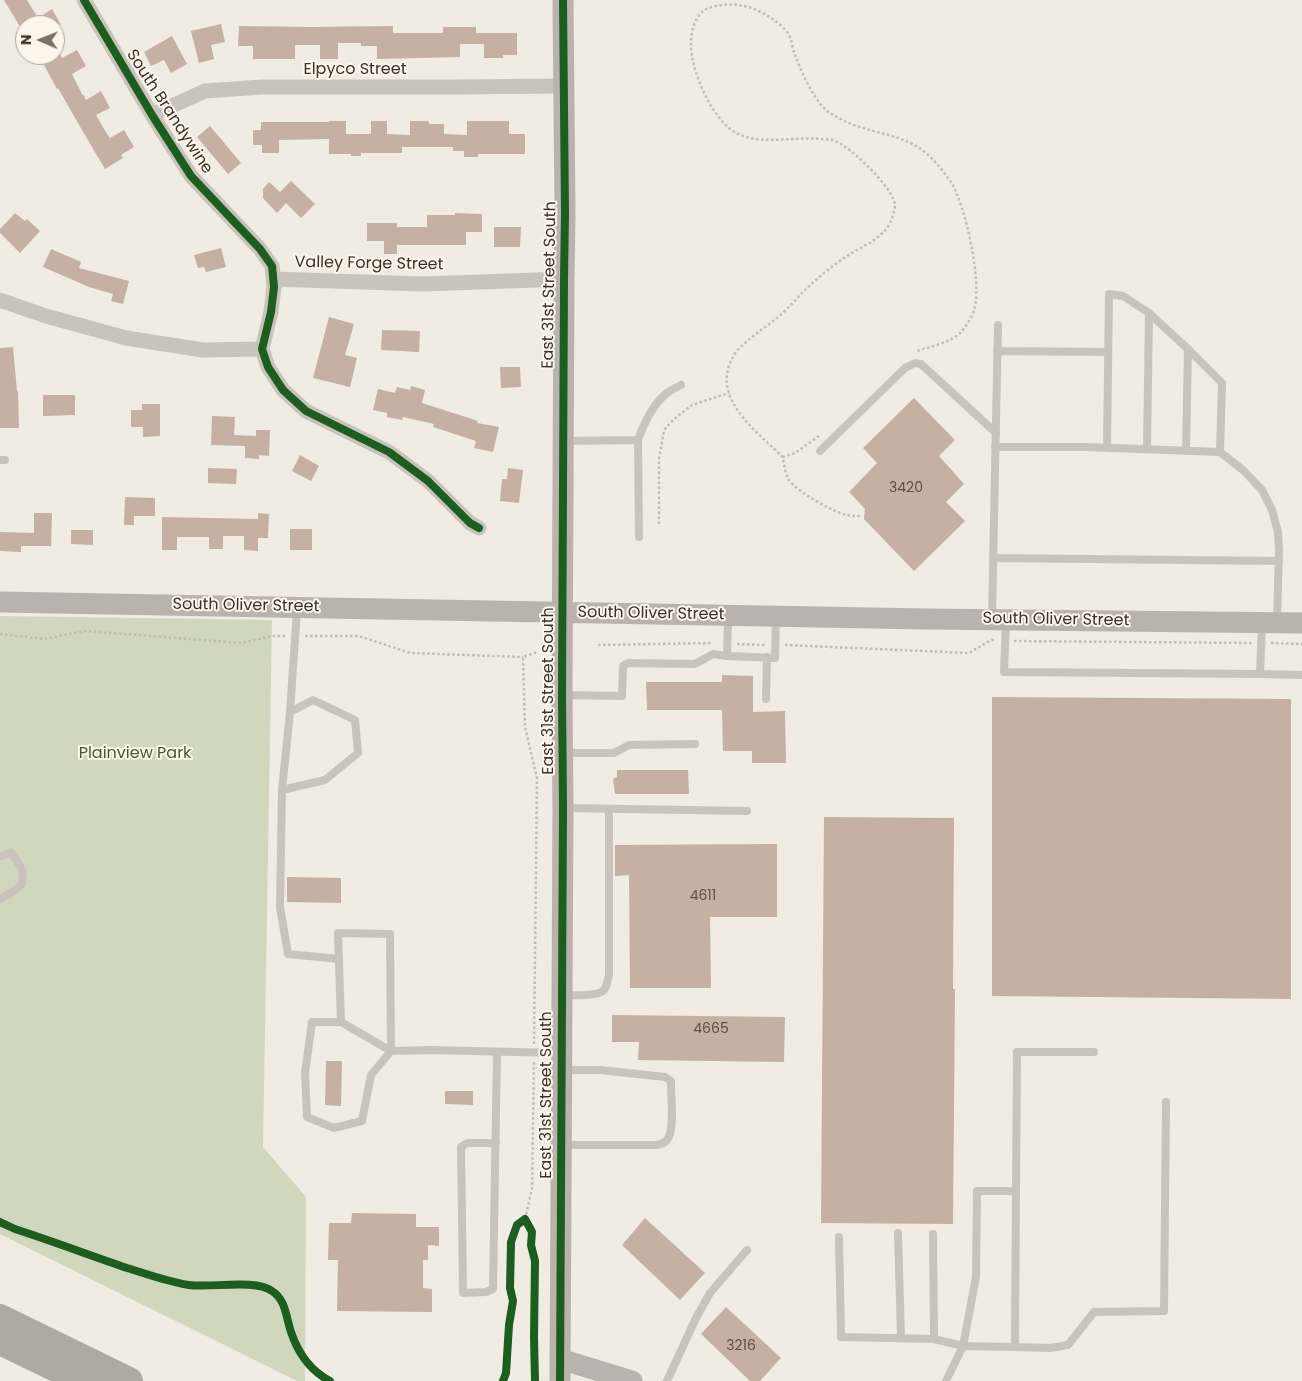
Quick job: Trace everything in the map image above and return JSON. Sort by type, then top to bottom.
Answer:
[{"type":"highway","points":[[0,1318],[129,1381]]},
{"type":"highway","points":[[0,1341],[83,1381]]},
{"type":"street","name":"South Brandywine","points":[[84,0],[152,115],[191,176],[260,248],[272,266],[273,279]]},
{"type":"street","name":"East 31st Street South","points":[[560,1381],[565,213],[563,0]]},
{"type":"street","name":"Elpyco Street","points":[[152,115],[205,91],[262,87],[564,86]]},
{"type":"street","name":"Valley Forge Street","points":[[262,349],[271,312],[273,279],[423,284],[564,279]]},
{"type":"street","points":[[0,300],[46,316],[126,338],[203,350],[262,349],[268,368],[283,390],[306,411],[389,452],[428,481],[470,523],[479,528]]},
{"type":"street","name":"South Oliver Street","points":[[0,602],[728,616],[999,619],[1266,629],[1302,623]]},
{"type":"street","points":[[560,1359],[632,1381]]},
{"type":"lane","points":[[1107,448],[1109,294],[1124,296],[1148,313],[1222,383],[1220,452]]},
{"type":"lane","points":[[1147,449],[1148,313]]},
{"type":"lane","points":[[998,325],[993,558],[999,619],[1006,640],[1004,672],[1302,675]]},
{"type":"lane","points":[[1186,450],[1188,349]]},
{"type":"lane","points":[[997,352],[1108,352]]},
{"type":"lane","points":[[820,451],[905,368],[916,363],[921,364],[996,433]]},
{"type":"lane","points":[[638,537],[638,440],[645,422],[658,403],[667,393],[681,385]]},
{"type":"lane","points":[[563,441],[638,440]]},
{"type":"lane","points":[[995,447],[1220,452],[1243,470],[1262,490],[1272,510],[1278,532],[1279,561],[1266,629],[1260,674]]},
{"type":"lane","points":[[993,558],[1279,561]]},
{"type":"lane","points":[[298,607],[282,790],[280,907],[288,954],[339,959]]},
{"type":"lane","points":[[727,656],[728,616]]},
{"type":"lane","points":[[562,695],[622,696],[623,666],[628,663],[695,664],[713,654],[775,658],[776,616]]},
{"type":"lane","points":[[766,699],[767,657]]},
{"type":"lane","points":[[282,790],[325,780],[358,753],[355,720],[313,700],[290,712]]},
{"type":"lane","points":[[563,753],[614,752],[629,745],[695,744]]},
{"type":"lane","points":[[563,808],[747,811]]},
{"type":"lane","points":[[562,996],[596,994],[604,990],[607,984],[609,974],[609,808]]},
{"type":"lane","points":[[0,856],[12,853],[23,871],[22,884],[0,899]]},
{"type":"lane","points":[[341,1022],[338,933],[390,934],[391,1051],[371,1075],[362,1121],[334,1128],[308,1116],[305,1073],[312,1022],[341,1022],[391,1051],[534,1053],[600,1070],[668,1078],[671,1084],[672,1128],[664,1144],[561,1144]]},
{"type":"lane","points":[[496,1142],[467,1142],[461,1147],[463,1294],[486,1292],[493,1289],[496,1142],[497,1052]]},
{"type":"lane","points":[[1016,1347],[1017,1052],[1094,1052]]},
{"type":"lane","points":[[839,1237],[841,1337],[901,1337],[934,1339],[963,1346],[1050,1348],[1068,1344],[1094,1312],[1164,1311],[1166,1102]]},
{"type":"lane","points":[[946,1381],[963,1346],[976,1277],[976,1191],[1016,1191]]},
{"type":"lane","points":[[898,1234],[901,1337]]},
{"type":"lane","points":[[933,1234],[934,1339]]},
{"type":"lane","points":[[667,1381],[696,1318],[710,1293],[747,1250]]},
{"type":"path","points":[[862,516],[847,516],[816,501],[790,481],[783,457],[750,426],[731,401],[727,372],[734,354],[782,314],[806,289],[847,256],[877,239],[890,222],[895,205],[888,189],[872,170],[847,148],[832,140],[796,138],[768,140],[749,138],[734,132],[720,118],[699,84],[692,58],[691,41],[693,26],[702,12],[713,5],[728,1],[743,2],[762,11],[789,34],[801,70],[812,92],[827,111],[847,123],[909,142],[923,150],[952,184],[961,205],[974,257],[975,306],[971,318],[960,332],[947,342],[912,354]]},
{"type":"path","points":[[658,524],[659,459],[664,430],[692,405],[729,394]]},
{"type":"path","points":[[783,457],[795,453],[824,433]]},
{"type":"path","points":[[598,645],[775,645],[969,653],[991,640],[1266,629],[1302,644]]},
{"type":"path","points":[[0,634],[44,639],[85,631],[241,643],[272,636],[359,636],[410,653],[523,658],[537,652]]},
{"type":"path","points":[[517,1226],[527,1222],[532,1188],[537,778],[524,727],[523,658]]},
{"type":"green space","name":"Plainview Park","points":[[0,616],[272,620],[263,1147],[306,1197],[305,1381],[297,1381],[0,1234]]},
{"type":"building","points":[[4,0],[27,0],[36,15],[15,15],[15,18]]},
{"type":"building","points":[[52,9],[55,15],[43,15]]},
{"type":"building","points":[[221,24],[225,42],[211,45],[214,59],[199,63],[191,31]]},
{"type":"building","points":[[239,26],[393,26],[393,33],[443,33],[443,27],[476,27],[476,33],[517,33],[517,55],[503,55],[503,58],[484,58],[484,44],[460,44],[460,57],[377,59],[377,46],[361,46],[361,43],[338,43],[338,59],[320,59],[320,45],[295,45],[295,59],[253,59],[253,46],[238,46]]},
{"type":"building","points":[[172,36],[187,64],[171,73],[164,60],[151,66],[144,52]]},
{"type":"building","points":[[77,50],[86,66],[72,74],[86,100],[101,91],[110,108],[96,115],[110,138],[124,130],[134,147],[121,155],[123,158],[105,169],[44,65],[65,65],[65,56]]},
{"type":"building","points":[[346,121],[346,134],[371,134],[371,121],[387,121],[387,134],[410,135],[410,121],[429,121],[429,124],[444,124],[444,134],[467,135],[467,121],[509,121],[509,134],[525,134],[525,154],[478,154],[478,157],[464,157],[464,151],[453,151],[453,147],[402,147],[402,153],[361,153],[361,156],[351,156],[351,154],[329,154],[329,139],[279,140],[279,153],[262,153],[262,145],[253,145],[253,130],[261,130],[261,122]]},
{"type":"building","points":[[210,126],[241,163],[228,174],[197,137]]},
{"type":"building","points":[[291,181],[315,204],[301,218],[286,203],[277,213],[263,198],[263,189],[269,182],[280,192]]},
{"type":"building","points":[[15,213],[25,221],[27,219],[40,231],[20,253],[0,233],[0,229]]},
{"type":"building","points":[[455,213],[482,214],[482,232],[466,232],[466,245],[397,245],[397,254],[384,254],[384,241],[367,241],[367,223],[397,223],[397,227],[427,227],[427,215],[455,215]]},
{"type":"building","points":[[494,227],[521,227],[520,247],[494,247]]},
{"type":"building","points":[[221,248],[226,267],[206,272],[204,267],[198,268],[194,255]]},
{"type":"building","points":[[51,249],[81,262],[79,268],[129,281],[123,304],[111,301],[113,294],[89,287],[43,267]]},
{"type":"building","points":[[329,317],[354,324],[345,355],[357,358],[350,387],[313,378]]},
{"type":"building","points":[[382,330],[420,331],[419,352],[381,350]]},
{"type":"building","points":[[13,347],[18,391],[19,428],[0,428],[0,348]]},
{"type":"building","points":[[500,367],[520,367],[521,387],[501,388]]},
{"type":"building","points":[[411,386],[425,390],[422,403],[478,421],[477,423],[499,427],[493,452],[474,448],[476,441],[433,427],[434,424],[403,417],[402,420],[387,417],[387,413],[373,410],[378,389],[395,393],[397,387],[410,390]]},
{"type":"building","points":[[43,395],[75,395],[75,415],[43,416]]},
{"type":"building","points":[[914,398],[955,440],[939,456],[964,484],[946,502],[965,521],[914,571],[864,519],[865,509],[849,492],[877,463],[863,448]]},
{"type":"building","points":[[142,404],[160,404],[160,436],[143,437],[143,427],[131,427],[131,410],[142,410]]},
{"type":"building","points":[[212,416],[235,417],[234,435],[256,436],[256,430],[270,430],[269,456],[259,455],[259,459],[245,458],[245,446],[211,445]]},
{"type":"building","points":[[300,455],[319,466],[311,481],[292,471]]},
{"type":"building","points":[[208,468],[237,469],[236,484],[208,483]]},
{"type":"building","points":[[508,468],[523,470],[519,503],[500,501],[502,479],[507,479]]},
{"type":"building","points":[[125,497],[155,498],[155,516],[134,516],[134,525],[124,525]]},
{"type":"building","points":[[34,513],[52,513],[51,546],[21,546],[21,552],[0,551],[0,532],[34,533]]},
{"type":"building","points":[[258,513],[269,514],[268,538],[258,538],[258,551],[244,550],[244,536],[223,536],[223,549],[209,549],[209,537],[177,537],[177,550],[162,550],[162,517],[258,519]]},
{"type":"building","points":[[290,529],[312,529],[312,550],[290,550]]},
{"type":"building","points":[[71,530],[93,530],[93,545],[71,544]]},
{"type":"building","points":[[722,675],[753,676],[753,712],[785,711],[786,763],[752,763],[752,751],[723,751],[722,710],[647,710],[646,682],[722,682]]},
{"type":"building","points":[[992,697],[1291,699],[1291,999],[992,996]]},
{"type":"building","points":[[617,770],[688,770],[689,794],[615,794],[613,779],[617,777]]},
{"type":"building","points":[[824,817],[954,818],[953,1224],[821,1223]]},
{"type":"building","points":[[777,844],[777,917],[710,917],[711,988],[630,988],[629,875],[615,876],[615,845]]},
{"type":"building","points":[[287,877],[341,878],[341,903],[287,902]]},
{"type":"building","points":[[612,1015],[785,1017],[784,1062],[638,1060],[639,1042],[612,1042]]},
{"type":"building","points":[[326,1061],[342,1061],[341,1106],[325,1105]]},
{"type":"building","points":[[445,1091],[473,1091],[473,1105],[445,1104]]},
{"type":"building","points":[[352,1213],[416,1214],[416,1227],[439,1227],[439,1246],[428,1245],[428,1260],[423,1260],[423,1288],[432,1289],[432,1312],[337,1311],[338,1260],[328,1260],[329,1223],[351,1223]]},
{"type":"building","points":[[645,1218],[705,1273],[680,1300],[622,1245]]},
{"type":"building","points":[[726,1307],[781,1358],[760,1381],[750,1381],[701,1334]]},
{"type":"cycle path","points":[[84,0],[152,115],[191,176],[260,249],[272,266],[274,287],[271,312],[262,349],[268,367],[283,390],[306,411],[389,452],[428,481],[470,523],[479,528]]},
{"type":"cycle path","points":[[560,1381],[565,213],[563,0]]},
{"type":"cycle path","points":[[503,1381],[506,1373],[509,1325],[513,1301],[510,1288],[511,1242],[517,1225],[525,1219],[532,1232],[531,1245],[535,1261],[535,1381]]},
{"type":"cycle path","points":[[0,1222],[127,1268],[173,1282],[198,1286],[255,1285],[264,1287],[277,1295],[283,1304],[291,1332],[305,1360],[316,1372],[330,1381]]}]
